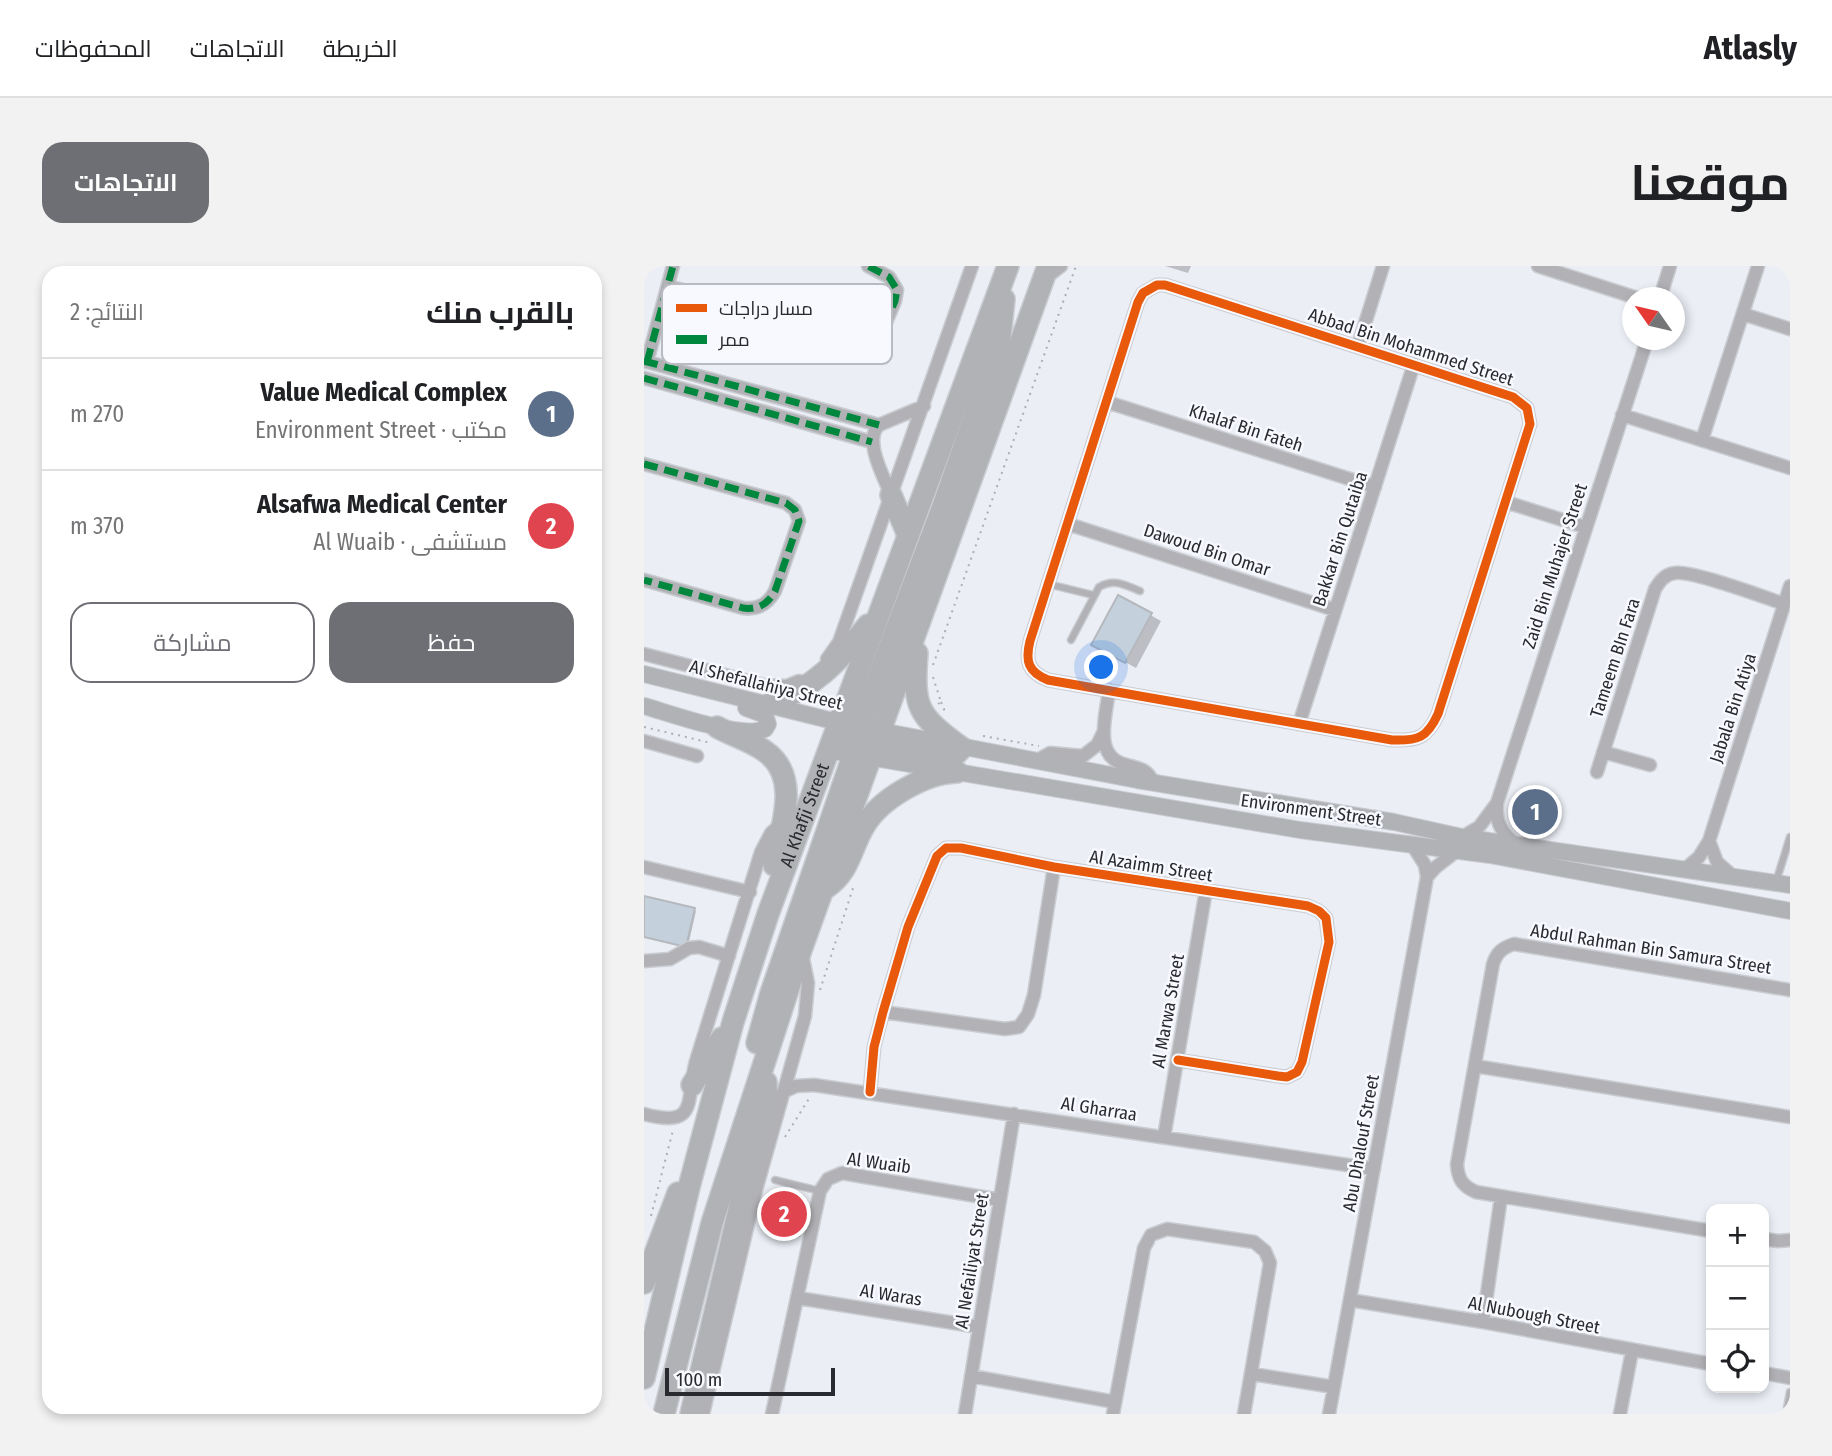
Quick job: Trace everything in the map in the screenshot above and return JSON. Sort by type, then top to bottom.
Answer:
[{"type":"highway","name":"Al Khafji Street","points":[[644,1378],[733,1021],[768,914],[1007,269]]},
{"type":"highway","points":[[712,1223],[720,1173],[771,993],[864,743],[999,347],[1007,269]]},
{"type":"highway","points":[[664,1414],[712,1223],[822,890],[864,743],[918,628],[1051,270]]},
{"type":"highway","points":[[891,495],[908,534]]},
{"type":"highway","points":[[770,705],[793,695],[825,673],[880,610]]},
{"type":"highway","points":[[827,750],[838,744],[864,743],[945,757],[956,754],[962,748],[941,733],[922,713],[915,688],[918,628]]},
{"type":"highway","points":[[837,723],[864,743]]},
{"type":"highway","points":[[714,735],[766,751],[783,774],[787,794],[768,914]]},
{"type":"highway","points":[[822,890],[844,870],[862,830],[879,809],[922,779],[939,773],[957,772]]},
{"type":"highway","points":[[692,1085],[733,1021]]},
{"type":"highway","points":[[691,1414],[741,1200],[767,1104],[765,1063]]},
{"type":"highway","points":[[644,1283],[672,1203],[697,1157]]},
{"type":"street","points":[[668,284],[673,266]]},
{"type":"street","points":[[868,266],[889,277],[897,290],[892,308]]},
{"type":"street","points":[[891,495],[925,406],[972,266]]},
{"type":"street","name":"Abbad Bin Mohammed Street","points":[[1357,346],[1383,266]]},
{"type":"street","points":[[1538,266],[1622,293]]},
{"type":"street","points":[[1663,287],[1670,266]]},
{"type":"street","points":[[1702,440],[1758,266]]},
{"type":"street","name":"Abbad Bin Mohammed Street","points":[[1157,285],[1165,285],[1413,364],[1513,397],[1527,408],[1530,424],[1438,714],[1431,728],[1415,739],[1392,740],[1048,680],[1032,672],[1027,654],[1030,641],[1143,293],[1157,285]]},
{"type":"street","points":[[662,307],[646,362],[878,425]]},
{"type":"street","points":[[1742,314],[1790,330]]},
{"type":"street","name":"Zaid Bin Muhajer Street","points":[[1460,844],[1479,827],[1497,803],[1644,350]]},
{"type":"street","name":"Bakkar Bin Qutaiba","points":[[1298,724],[1413,364]]},
{"type":"street","points":[[644,378],[872,442]]},
{"type":"street","name":"Khalaf Bin Fateh","points":[[1107,402],[1375,487]]},
{"type":"street","points":[[891,495],[872,442],[873,431],[878,425],[925,406]]},
{"type":"street","points":[[1622,415],[1790,468]]},
{"type":"street","points":[[644,464],[786,503],[795,510],[799,521],[775,592],[769,601],[760,607],[743,608],[644,580]]},
{"type":"street","name":"Al Shefallahiya Street","points":[[644,654],[775,687],[787,686],[810,674],[829,657],[839,642],[891,495]]},
{"type":"street","points":[[1506,502],[1585,527]]},
{"type":"street","name":"Dawoud Bin Omar","points":[[1068,524],[1335,610]]},
{"type":"street","name":"Tameem BIn Fara","points":[[1597,772],[1655,589],[1660,581],[1668,575],[1685,573],[1784,604]]},
{"type":"street","name":"Jabala Bin Atiya","points":[[1685,870],[1699,857],[1709,841],[1790,586]]},
{"type":"street","name":"Al Shefallahiya Street","points":[[644,674],[837,723]]},
{"type":"street","points":[[644,706],[714,735],[765,729],[768,719],[760,712],[695,695],[676,682]]},
{"type":"street","points":[[1036,761],[1050,753],[1083,756],[1097,746],[1103,733],[1110,690]]},
{"type":"street","points":[[1103,733],[1105,749],[1111,757],[1119,763],[1143,769],[1153,782]]},
{"type":"street","points":[[644,741],[697,756]]},
{"type":"street","name":"Environment Street","points":[[864,743],[957,772],[1300,830],[1411,843],[1518,845],[1787,885]]},
{"type":"street","name":"Environment Street","points":[[962,748],[1394,822],[1460,844],[1790,911]]},
{"type":"street","points":[[1603,752],[1650,765]]},
{"type":"street","points":[[1497,803],[1500,828],[1518,845]]},
{"type":"street","name":"Al Khafji Street","points":[[676,1119],[685,1111],[696,1061],[764,845],[771,833],[782,824]]},
{"type":"street","points":[[1709,841],[1717,862],[1734,877]]},
{"type":"street","points":[[1411,843],[1425,864],[1427,877]]},
{"type":"street","points":[[1427,877],[1460,844]]},
{"type":"street","name":"Al Azaimm Street","points":[[870,1092],[874,1047],[908,927],[937,856],[947,849],[961,848],[1054,867],[1307,906],[1319,911],[1326,918],[1329,942],[1305,1054],[1297,1072],[1287,1077],[1178,1060]]},
{"type":"street","points":[[644,867],[750,892]]},
{"type":"street","points":[[883,1012],[1005,1029],[1019,1027],[1028,1014],[1034,995],[1054,867]]},
{"type":"street","name":"Abu Dhalouf Street","points":[[1329,1414],[1427,877]]},
{"type":"street","points":[[1712,896],[1787,885]]},
{"type":"street","name":"Al Marwa Street","points":[[1164,1137],[1206,890]]},
{"type":"street","name":"Abdul Rahman Bin Samura Street","points":[[1706,1230],[1502,1197],[1467,1188],[1461,1182],[1457,1164],[1496,955],[1503,948],[1514,944],[1790,990]]},
{"type":"street","points":[[644,961],[670,960],[689,948],[699,947],[729,956]]},
{"type":"street","points":[[703,1414],[750,1215],[808,1000],[808,983],[801,950]]},
{"type":"street","points":[[792,1062],[800,1074],[818,1085]]},
{"type":"street","points":[[1475,1066],[1790,1117]]},
{"type":"street","name":"Al Gharraa","points":[[783,1092],[803,1085],[818,1085],[1374,1169]]},
{"type":"street","points":[[644,1114],[676,1119]]},
{"type":"street","name":"Al Nefailiyat Street","points":[[965,1414],[1014,1114]]},
{"type":"street","name":"Al Wuaib","points":[[821,1191],[828,1179],[842,1173],[1000,1200]]},
{"type":"street","points":[[772,1414],[821,1191]]},
{"type":"street","points":[[1483,1322],[1502,1197]]},
{"type":"street","points":[[971,1376],[1114,1408],[1144,1248],[1151,1235],[1167,1229],[1254,1242],[1265,1251],[1270,1263],[1244,1414]]},
{"type":"street","points":[[1769,1240],[1790,1240]]},
{"type":"street","name":"Al Waras","points":[[798,1298],[979,1327]]},
{"type":"street","name":"Al Nubough Street","points":[[1350,1300],[1706,1363]]},
{"type":"street","points":[[1620,1414],[1632,1351]]},
{"type":"street","points":[[1252,1374],[1334,1387]]},
{"type":"street","points":[[1769,1374],[1790,1378]]},
{"type":"lane","points":[[1071,640],[1099,587],[1111,582],[1140,591]]},
{"type":"lane","points":[[1048,584],[1093,595]]},
{"type":"lane","points":[[1787,885],[1790,837]]},
{"type":"lane","points":[[775,1180],[821,1191]]},
{"type":"lane","points":[[1786,1414],[1790,1392]]},
{"type":"path","points":[[950,724],[932,674],[933,667],[1076,266]]},
{"type":"path","points":[[922,713],[941,702]]},
{"type":"path","points":[[644,727],[714,735]]},
{"type":"path","points":[[984,736],[1046,747]]},
{"type":"path","points":[[650,1218],[676,1119]]},
{"type":"building","points":[[1118,595],[1152,613],[1125,663],[1091,645]]},
{"type":"building","points":[[644,896],[695,908],[686,947],[644,937]]},
{"type":"building","points":[[777,1195],[801,1201],[792,1234],[768,1228]]},
{"type":"marked path","points":[[668,284],[673,266]]},
{"type":"marked path","points":[[868,266],[889,277],[897,290],[892,308]]},
{"type":"marked path","points":[[647,362],[662,307]]},
{"type":"marked path","points":[[644,361],[879,425]]},
{"type":"marked path","points":[[644,378],[872,442]]},
{"type":"marked path","points":[[644,464],[786,503],[795,510],[799,521],[775,591],[766,603],[758,607],[743,608],[644,580]]},
{"type":"cycle path","points":[[1157,285],[1165,285],[1513,397],[1527,408],[1530,424],[1438,714],[1430,728],[1421,736],[1409,740],[1392,740],[1048,680],[1032,669],[1028,660],[1030,641],[1138,302],[1143,293],[1157,285]]},
{"type":"cycle path","points":[[870,1092],[874,1047],[908,927],[937,856],[946,848],[961,848],[1054,867],[1308,906],[1319,911],[1326,918],[1329,942],[1302,1062],[1297,1072],[1287,1077],[1178,1060]]},
{"type":"place","name":"Value Medical Complex","points":[[1535,812]]},
{"type":"place","name":"Alsafwa Medical Center","points":[[784,1214]]}]
